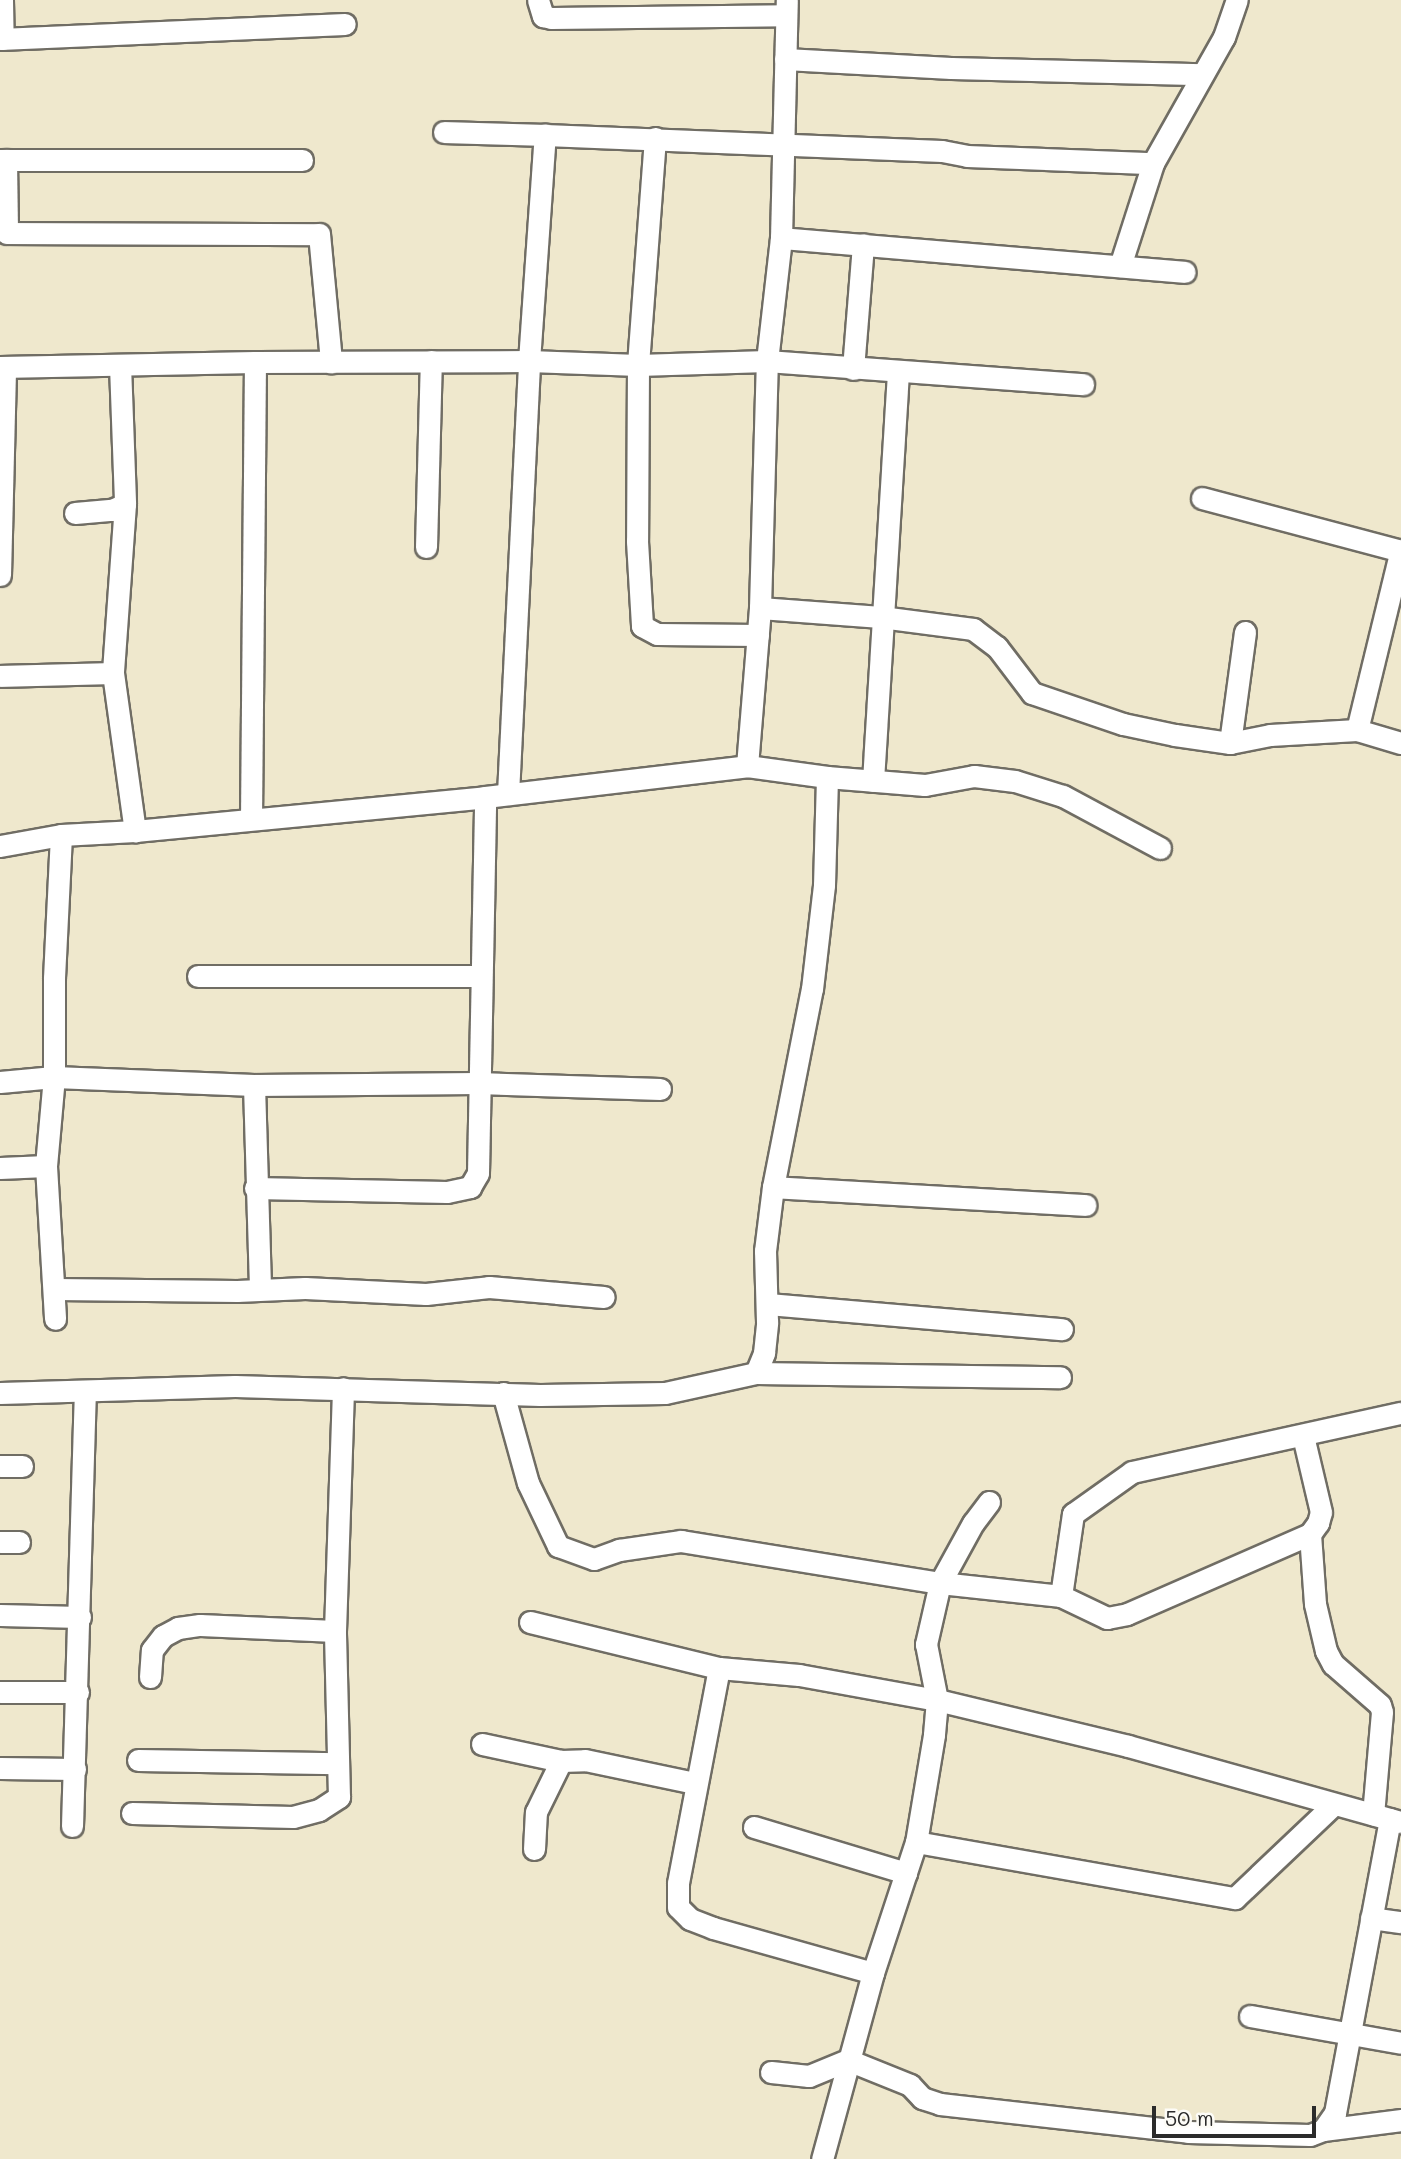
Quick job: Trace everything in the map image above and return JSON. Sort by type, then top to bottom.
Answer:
[{"type":"street","points":[[2,0],[1,39],[345,24]]},
{"type":"street","points":[[538,0],[543,16],[551,18],[787,7],[781,237],[767,361],[760,608],[747,766]]},
{"type":"street","points":[[1120,266],[1153,163],[1223,37],[1237,0]]},
{"type":"street","points":[[785,59],[951,68],[1202,74]]},
{"type":"street","points":[[444,132],[655,138],[783,146],[942,151],[967,156],[1153,163]]},
{"type":"street","points":[[508,794],[529,361],[545,135]]},
{"type":"street","points":[[655,138],[638,365],[637,541],[642,625],[657,634],[758,635]]},
{"type":"street","points":[[302,160],[3,160],[4,233],[319,234],[331,362]]},
{"type":"street","points":[[781,237],[1185,272]]},
{"type":"street","points":[[853,369],[863,244]]},
{"type":"street","points":[[426,547],[431,361]]},
{"type":"street","points":[[0,575],[3,368],[255,362],[529,361],[638,365],[767,361],[1083,384]]},
{"type":"street","points":[[251,819],[255,362]]},
{"type":"street","points":[[120,365],[125,505],[113,673],[135,831]]},
{"type":"street","points":[[873,782],[898,372]]},
{"type":"street","points":[[1202,498],[1401,551],[1357,730]]},
{"type":"street","points":[[75,513],[112,510],[125,505]]},
{"type":"street","points":[[760,608],[881,617],[973,629],[997,647],[1032,693],[1123,724],[1230,743],[1270,735],[1357,730],[1401,743]]},
{"type":"street","points":[[1230,743],[1245,632]]},
{"type":"street","points":[[0,676],[113,673]]},
{"type":"street","points":[[0,846],[61,835],[135,831],[485,797],[747,766],[873,782],[925,785],[974,776],[1015,780],[1062,796],[1160,848]]},
{"type":"street","points":[[756,1373],[764,1353],[768,1304],[765,1251],[773,1187],[812,989],[824,885],[827,777]]},
{"type":"street","points":[[255,1188],[447,1192],[470,1187],[478,1173],[485,797]]},
{"type":"street","points":[[55,1319],[46,1166],[54,1077],[54,978],[61,835]]},
{"type":"street","points":[[198,976],[481,976]]},
{"type":"street","points":[[0,1082],[54,1077],[254,1085],[478,1083],[660,1089]]},
{"type":"street","points":[[254,1085],[260,1288]]},
{"type":"street","points":[[0,1168],[46,1166]]},
{"type":"street","points":[[773,1187],[1085,1205]]},
{"type":"street","points":[[55,1289],[237,1291],[260,1288],[426,1294],[489,1287],[604,1297]]},
{"type":"street","points":[[768,1304],[1062,1329]]},
{"type":"street","points":[[0,1393],[235,1385],[503,1393],[665,1393],[756,1373],[1060,1377]]},
{"type":"street","points":[[132,1813],[293,1817],[320,1810],[339,1797],[335,1631],[343,1388]]},
{"type":"street","points":[[72,1826],[85,1392]]},
{"type":"street","points":[[503,1393],[528,1483],[546,1527],[558,1546],[594,1559],[618,1550],[681,1541],[940,1583],[1061,1596],[1107,1618],[1127,1614],[1310,1534],[1318,1523],[1321,1512],[1303,1436]]},
{"type":"street","points":[[1061,1596],[1073,1514],[1132,1472],[1401,1413]]},
{"type":"street","points":[[0,1466],[22,1466]]},
{"type":"street","points":[[822,2159],[873,1973],[916,1842],[934,1735],[937,1700],[926,1644],[940,1583],[973,1522],[989,1502]]},
{"type":"street","points":[[1310,1534],[1315,1604],[1325,1651],[1333,1664],[1380,1705],[1382,1712],[1388,1818],[1335,2113],[1323,2130]]},
{"type":"street","points":[[0,1615],[80,1617]]},
{"type":"street","points":[[530,1622],[719,1668],[799,1675],[937,1700],[1128,1746],[1333,1805],[1388,1818]]},
{"type":"street","points":[[150,1677],[152,1650],[163,1636],[178,1628],[200,1625],[335,1631]]},
{"type":"street","points":[[719,1668],[695,1783],[678,1883],[678,1907],[690,1919],[713,1928],[873,1973]]},
{"type":"street","points":[[0,1692],[78,1692]]},
{"type":"street","points":[[482,1744],[561,1760],[585,1760],[695,1783]]},
{"type":"street","points":[[138,1760],[338,1763]]},
{"type":"street","points":[[534,1849],[537,1812],[561,1760]]},
{"type":"street","points":[[0,1768],[75,1769]]},
{"type":"street","points":[[916,1842],[1236,1898],[1333,1805]]},
{"type":"street","points":[[754,1827],[906,1873]]},
{"type":"street","points":[[1371,1918],[1401,1922]]},
{"type":"street","points":[[1250,2016],[1349,2036],[1401,2043]]},
{"type":"street","points":[[771,2072],[792,2077],[809,2076],[848,2060],[910,2085],[922,2098],[940,2104],[1188,2132],[1310,2135],[1323,2130],[1401,2120]]}]
